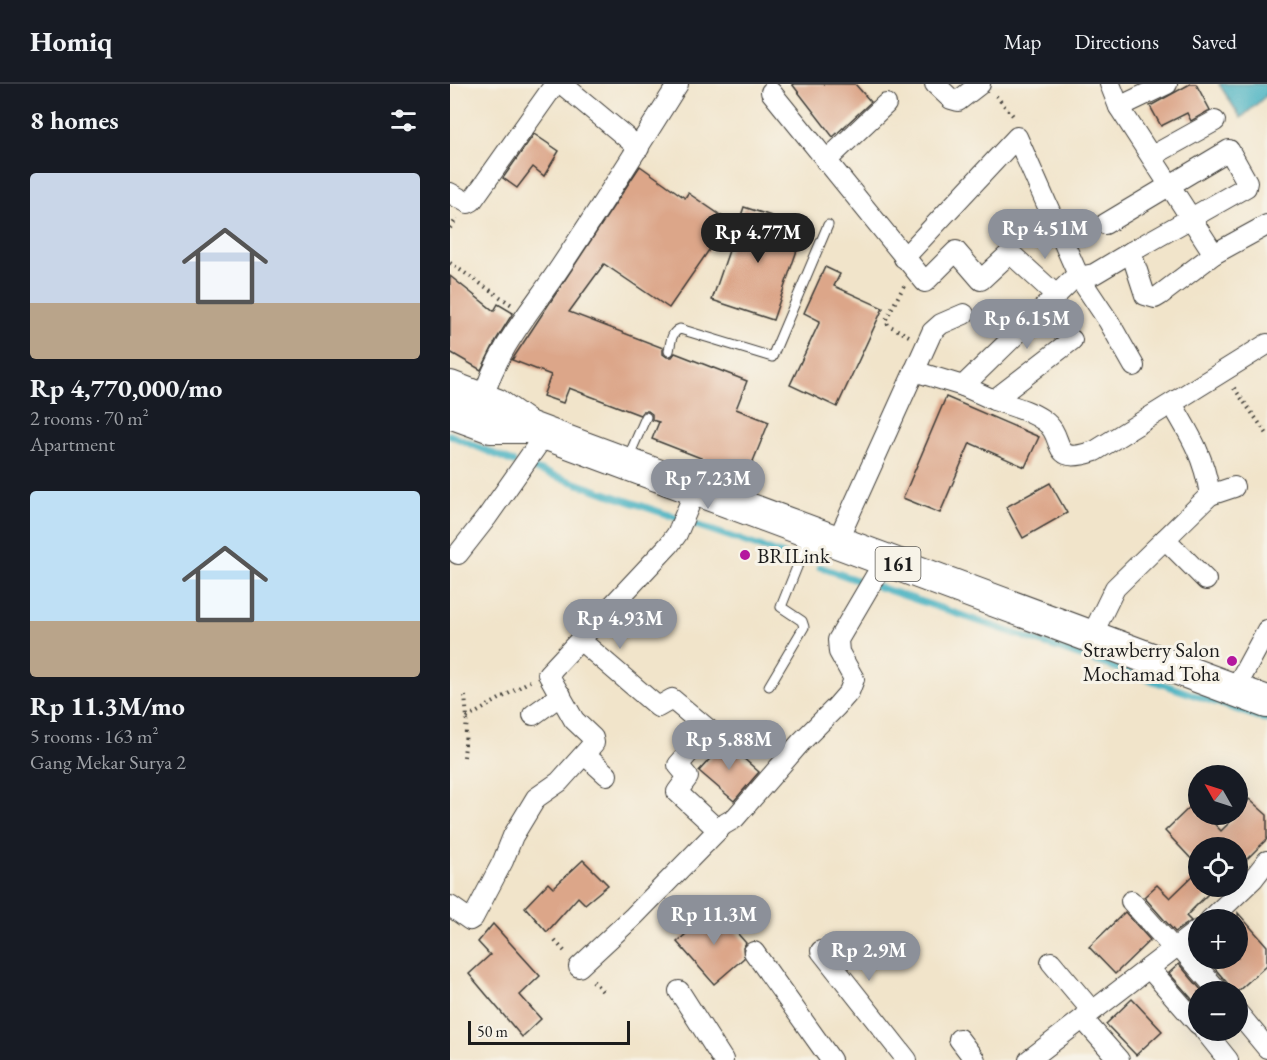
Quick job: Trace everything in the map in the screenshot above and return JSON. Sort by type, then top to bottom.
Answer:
[{"type":"main road","name":"161","points":[[450,387],[497,405],[537,430],[626,463],[688,510],[824,537],[875,576],[1092,635],[1267,702]]},
{"type":"main road","name":"161","points":[[450,412],[491,427],[537,430]]},
{"type":"street","points":[[450,193],[468,203],[472,201],[555,84]]},
{"type":"street","points":[[562,84],[639,148]]},
{"type":"street","points":[[483,399],[489,377],[503,349],[639,148],[678,84]]},
{"type":"street","points":[[935,84],[951,99],[958,101],[986,88]]},
{"type":"street","points":[[1110,84],[1119,107],[1214,254]]},
{"type":"street","points":[[1119,107],[1167,84]]},
{"type":"street","points":[[771,92],[926,282],[956,251],[981,280],[1010,253],[1056,295]]},
{"type":"street","points":[[826,161],[886,104]]},
{"type":"street","points":[[1152,156],[1215,121]]},
{"type":"street","points":[[909,264],[1017,137],[1079,276],[1134,366]]},
{"type":"street","points":[[963,386],[1074,278],[1094,274],[1247,185],[1231,151],[1227,150],[1105,224]]},
{"type":"street","points":[[1131,252],[1145,295],[1155,298],[1214,254],[1267,225]]},
{"type":"street","points":[[824,537],[935,328],[964,314]]},
{"type":"street","points":[[994,400],[1072,340]]},
{"type":"street","points":[[914,371],[963,386],[1034,414],[1050,426],[1057,444],[1064,453],[1078,457],[1095,451],[1267,344]]},
{"type":"street","points":[[1172,404],[1193,440],[1206,469],[1210,495]]},
{"type":"street","points":[[458,554],[487,517],[537,430]]},
{"type":"street","points":[[1092,635],[1115,588],[1210,495],[1234,487]]},
{"type":"street","points":[[450,906],[470,920],[473,918],[503,861],[513,836],[536,798],[559,782],[594,743],[593,738],[574,720],[548,674],[669,545],[688,510]]},
{"type":"street","points":[[1165,539],[1206,580]]},
{"type":"street","points":[[579,967],[634,916],[718,830],[735,818],[801,742],[849,692],[855,679],[839,652],[837,644],[875,576]]},
{"type":"street","points":[[1235,689],[1267,630]]},
{"type":"street","points":[[580,640],[658,707],[672,699],[709,730],[678,765],[688,777],[677,792],[718,830]]},
{"type":"street","points":[[534,715],[561,695]]},
{"type":"street","points":[[585,755],[607,775]]},
{"type":"street","points":[[1222,909],[1253,879],[1267,861]]},
{"type":"street","points":[[1131,901],[1208,981]]},
{"type":"street","points":[[1029,1060],[1188,938]]},
{"type":"street","points":[[821,951],[907,1060]]},
{"type":"street","points":[[754,952],[831,1060]]},
{"type":"street","points":[[1051,962],[1119,1060]]},
{"type":"street","points":[[1149,968],[1188,1013]]},
{"type":"street","points":[[680,991],[723,1060]]},
{"type":"street","points":[[1248,1025],[1267,1048]]},
{"type":"street","points":[[959,1039],[975,1060]]},
{"type":"street","points":[[1213,1041],[1228,1060]]},
{"type":"lane","points":[[669,351],[672,336],[680,328],[772,357],[828,225]]},
{"type":"lane","points":[[626,463],[646,417]]},
{"type":"lane","points":[[769,686],[804,627],[802,621],[781,608],[824,537]]},
{"type":"path","points":[[986,88],[1016,119],[1021,130],[1017,137]]},
{"type":"path","points":[[450,263],[527,315]]},
{"type":"path","points":[[909,264],[886,322],[926,346]]},
{"type":"path","points":[[1225,372],[1235,390],[1267,434]]},
{"type":"path","points":[[467,718],[535,678],[548,674]]},
{"type":"path","points":[[464,757],[467,718],[465,696]]},
{"type":"water","points":[[1219,84],[1267,84],[1267,95],[1241,118]]},
{"type":"building","points":[[792,84],[855,84],[871,102],[833,137]]},
{"type":"building","points":[[1190,84],[1196,84],[1210,110],[1191,121],[1187,113],[1161,126],[1150,106]]},
{"type":"building","points":[[534,134],[559,151],[544,176],[533,167],[517,188],[503,178]]},
{"type":"building","points":[[640,166],[685,198],[688,193],[729,221],[669,308],[604,264],[569,312],[663,348],[663,354],[667,357],[672,357],[675,353],[747,381],[736,409],[769,422],[747,476],[652,439],[659,422],[652,420],[652,414],[648,411],[643,411],[640,415],[569,388],[563,403],[543,396],[551,375],[512,360]]},
{"type":"building","points":[[744,207],[805,227],[773,320],[712,300]]},
{"type":"building","points":[[825,267],[840,274],[834,286],[883,308],[837,407],[790,385],[820,321],[804,313]]},
{"type":"building","points":[[450,276],[494,311],[498,304],[513,313],[481,370],[450,352]]},
{"type":"building","points":[[946,397],[1039,437],[1025,467],[970,443],[940,513],[903,498]]},
{"type":"building","points":[[1050,483],[1067,513],[1023,538],[1006,507]]},
{"type":"building","points":[[725,742],[759,772],[734,801],[699,771]]},
{"type":"building","points":[[1248,800],[1267,815],[1267,839],[1248,858],[1248,837],[1188,837],[1188,855],[1165,831],[1188,809],[1188,825],[1215,825],[1221,831],[1227,825],[1248,825]]},
{"type":"building","points":[[583,860],[608,885],[585,904],[578,897],[547,932],[525,907],[548,883],[553,888]]},
{"type":"building","points":[[1188,881],[1188,897],[1205,897],[1193,909],[1188,909],[1186,916],[1188,923],[1175,932],[1144,897],[1157,885],[1170,898]]},
{"type":"building","points":[[715,908],[746,943],[743,948],[744,958],[714,984],[677,942]]},
{"type":"building","points":[[1125,912],[1150,940],[1115,974],[1089,947]]},
{"type":"building","points":[[493,924],[540,976],[520,995],[541,1019],[522,1037],[469,974],[490,955],[478,942]]},
{"type":"building","points":[[1248,924],[1267,946],[1267,965],[1248,982],[1225,981],[1215,969],[1248,969]]},
{"type":"building","points":[[1179,964],[1194,981],[1188,981],[1188,995],[1169,973]]},
{"type":"building","points":[[1132,999],[1162,1031],[1136,1055],[1106,1024]]},
{"type":"waterway","points":[[450,435],[513,462]]},
{"type":"waterway","points":[[532,468],[680,519]]},
{"type":"waterway","points":[[696,525],[790,557]]},
{"type":"waterway","points":[[820,567],[865,583]]},
{"type":"waterway","points":[[876,586],[1267,720]]},
{"type":"place","name":"BRILink","points":[[745,555]]},
{"type":"place","name":"Strawberry Salon Mochamad Toha","points":[[1232,661]]}]
